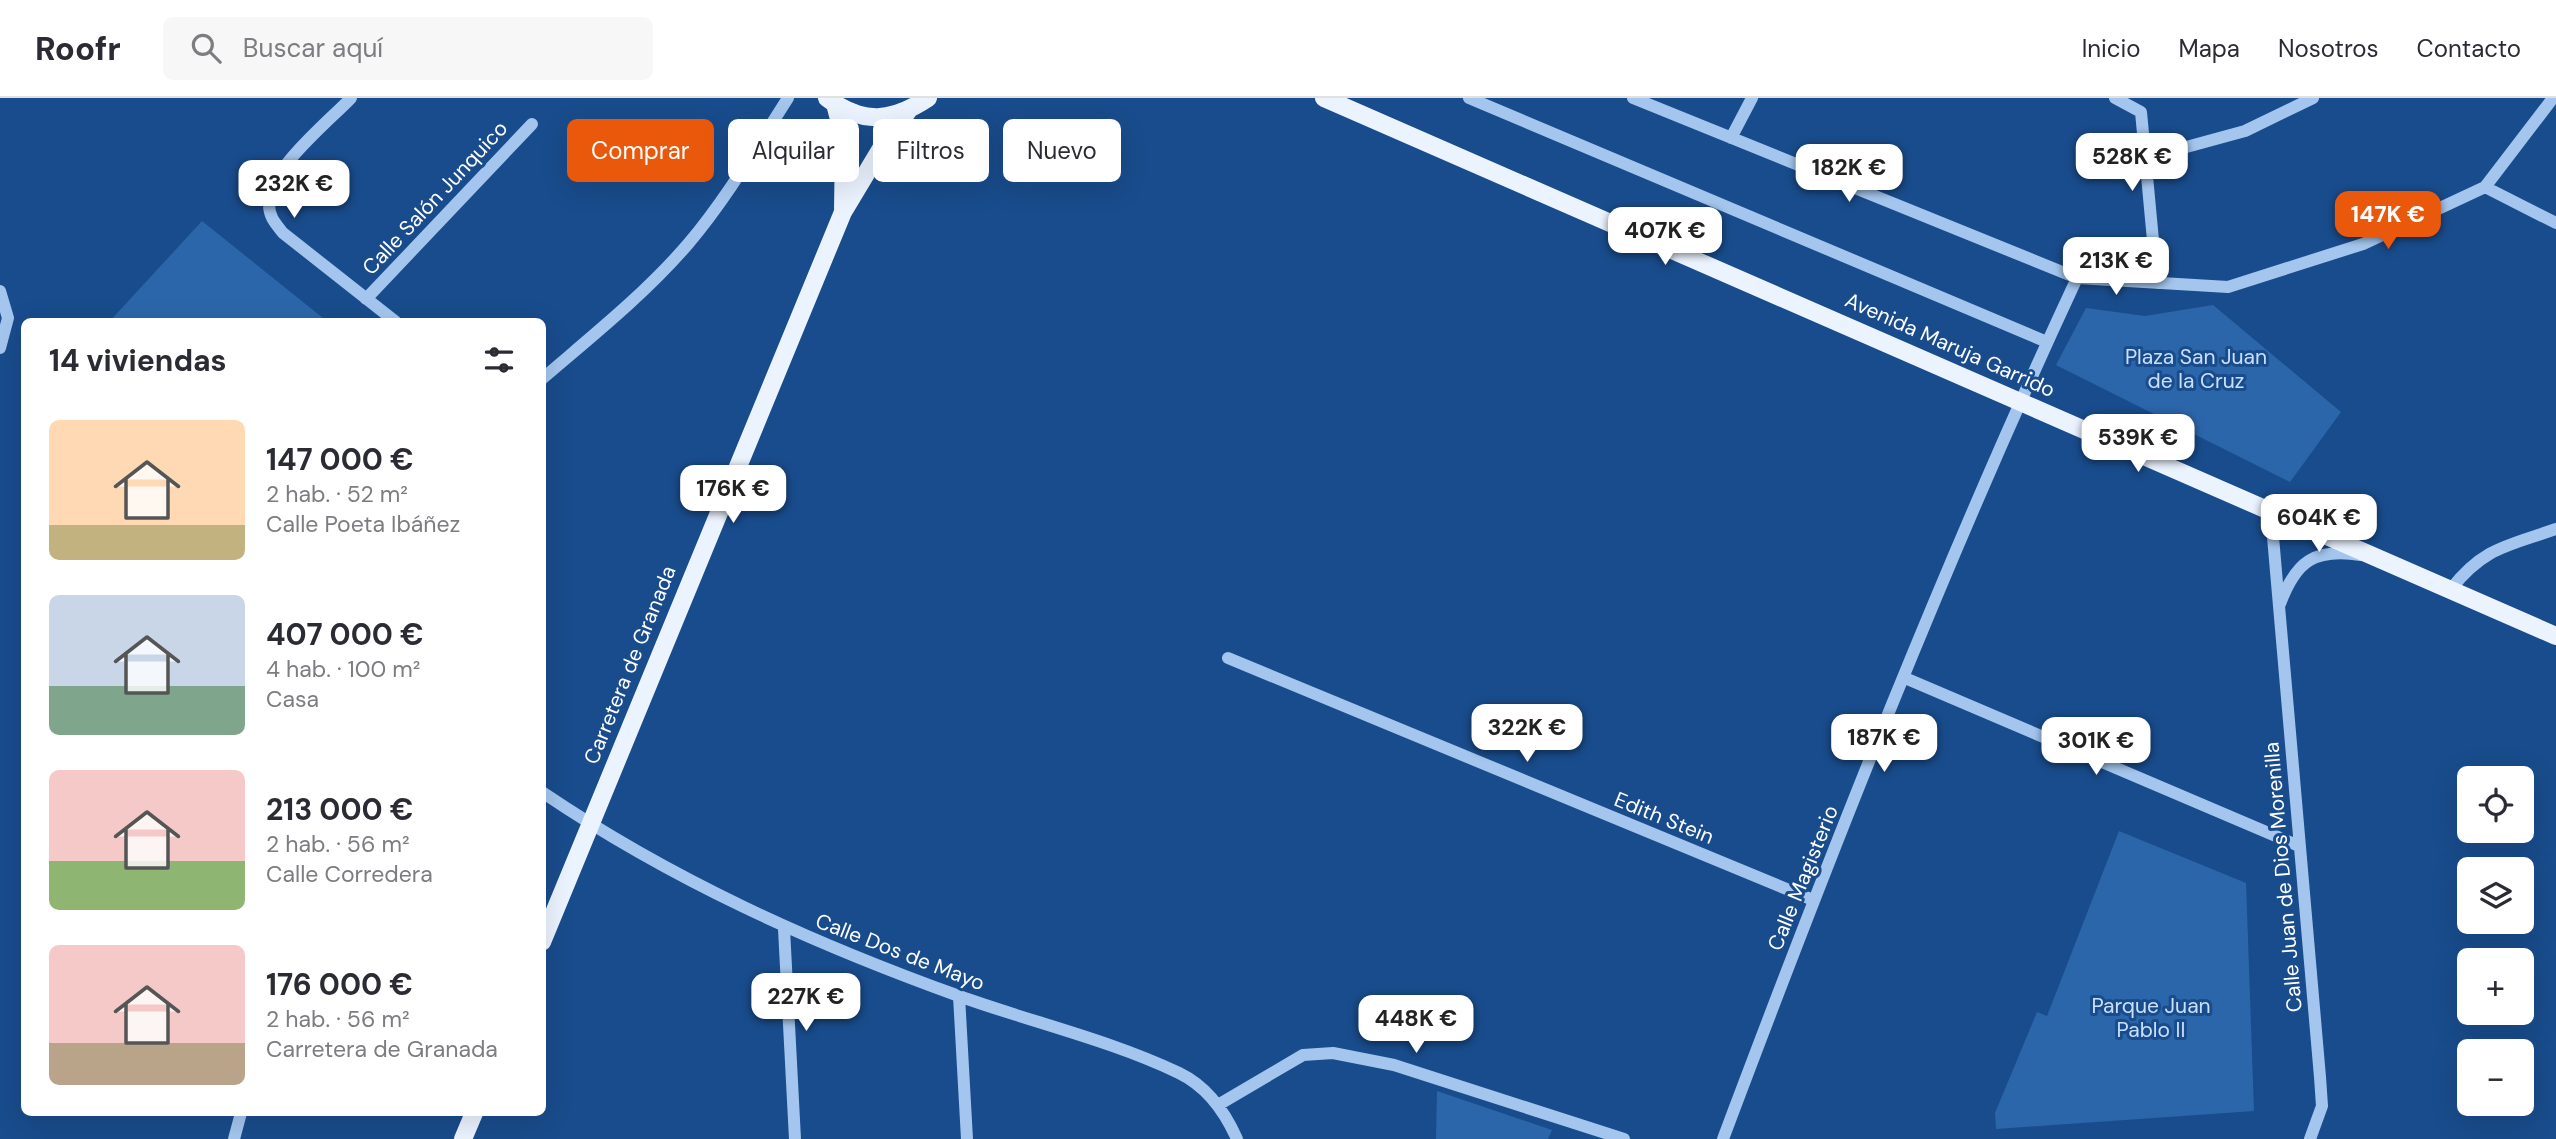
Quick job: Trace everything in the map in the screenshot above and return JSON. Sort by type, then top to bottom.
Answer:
[{"type":"main road","points":[[831,101],[871,117],[884,118],[908,111],[928,98]]},
{"type":"main road","name":"Avenida Maruja Garrido","points":[[1324,98],[2021,400],[2271,514],[2556,636]]},
{"type":"main road","name":"Carretera de Granada","points":[[831,101],[844,138],[843,212]]},
{"type":"main road","name":"Carretera de Granada","points":[[546,932],[843,212],[888,137],[908,111]]},
{"type":"main road","points":[[463,1139],[473,1116]]},
{"type":"street","points":[[351,98],[286,165],[271,187],[268,203],[271,219],[283,233],[391,318]]},
{"type":"street","points":[[546,375],[657,278],[688,244],[720,204],[788,98]]},
{"type":"street","points":[[1469,98],[2047,342]]},
{"type":"street","points":[[1633,98],[2077,278],[2228,287],[2363,244],[2485,187],[2553,98]]},
{"type":"street","points":[[1731,138],[1752,98]]},
{"type":"street","points":[[2115,98],[2141,112],[2157,283]]},
{"type":"street","points":[[2146,158],[2245,131],[2314,98]]},
{"type":"street","name":"Calle Salón Junquico","points":[[366,299],[532,124]]},
{"type":"street","points":[[2485,187],[2556,223]]},
{"type":"street","name":"Calle Magisterio","points":[[1723,1139],[1813,900],[2021,400],[2077,278]]},
{"type":"street","points":[[0,291],[8,318],[0,348]]},
{"type":"street","name":"Calle Juan de Dios Morenilla","points":[[2271,514],[2322,1106],[2307,1138]]},
{"type":"street","points":[[2451,589],[2471,565],[2488,554],[2556,529]]},
{"type":"street","name":"Calle Juan de Dios Morenilla","points":[[2279,608],[2294,572],[2304,562],[2322,555],[2347,553],[2381,559]]},
{"type":"street","name":"Edith Stein","points":[[1228,658],[1813,900]]},
{"type":"street","points":[[1905,678],[2299,846]]},
{"type":"street","name":"Calle Dos de Mayo","points":[[546,795],[635,852],[784,929],[959,996],[1180,1073],[1201,1087],[1217,1105],[1237,1139]]},
{"type":"street","points":[[784,929],[795,1139]]},
{"type":"street","points":[[959,996],[967,1139]]},
{"type":"street","points":[[1217,1105],[1303,1055],[1333,1052],[1394,1065],[1624,1139]]},
{"type":"street","points":[[234,1139],[240,1116]]},
{"type":"green space","points":[[202,221],[323,318],[113,318]]},
{"type":"green space","name":"Plaza San Juan de la Cruz","points":[[2213,305],[2341,412],[2290,482],[2056,365],[2086,308],[2145,316]]},
{"type":"green space","name":"Parque Juan Pablo II","points":[[2119,831],[2246,883],[2254,1111],[1996,1129],[1995,1113],[2037,1012],[2047,1016]]},
{"type":"green space","points":[[1437,1091],[1552,1130],[1548,1139],[1436,1139]]}]
